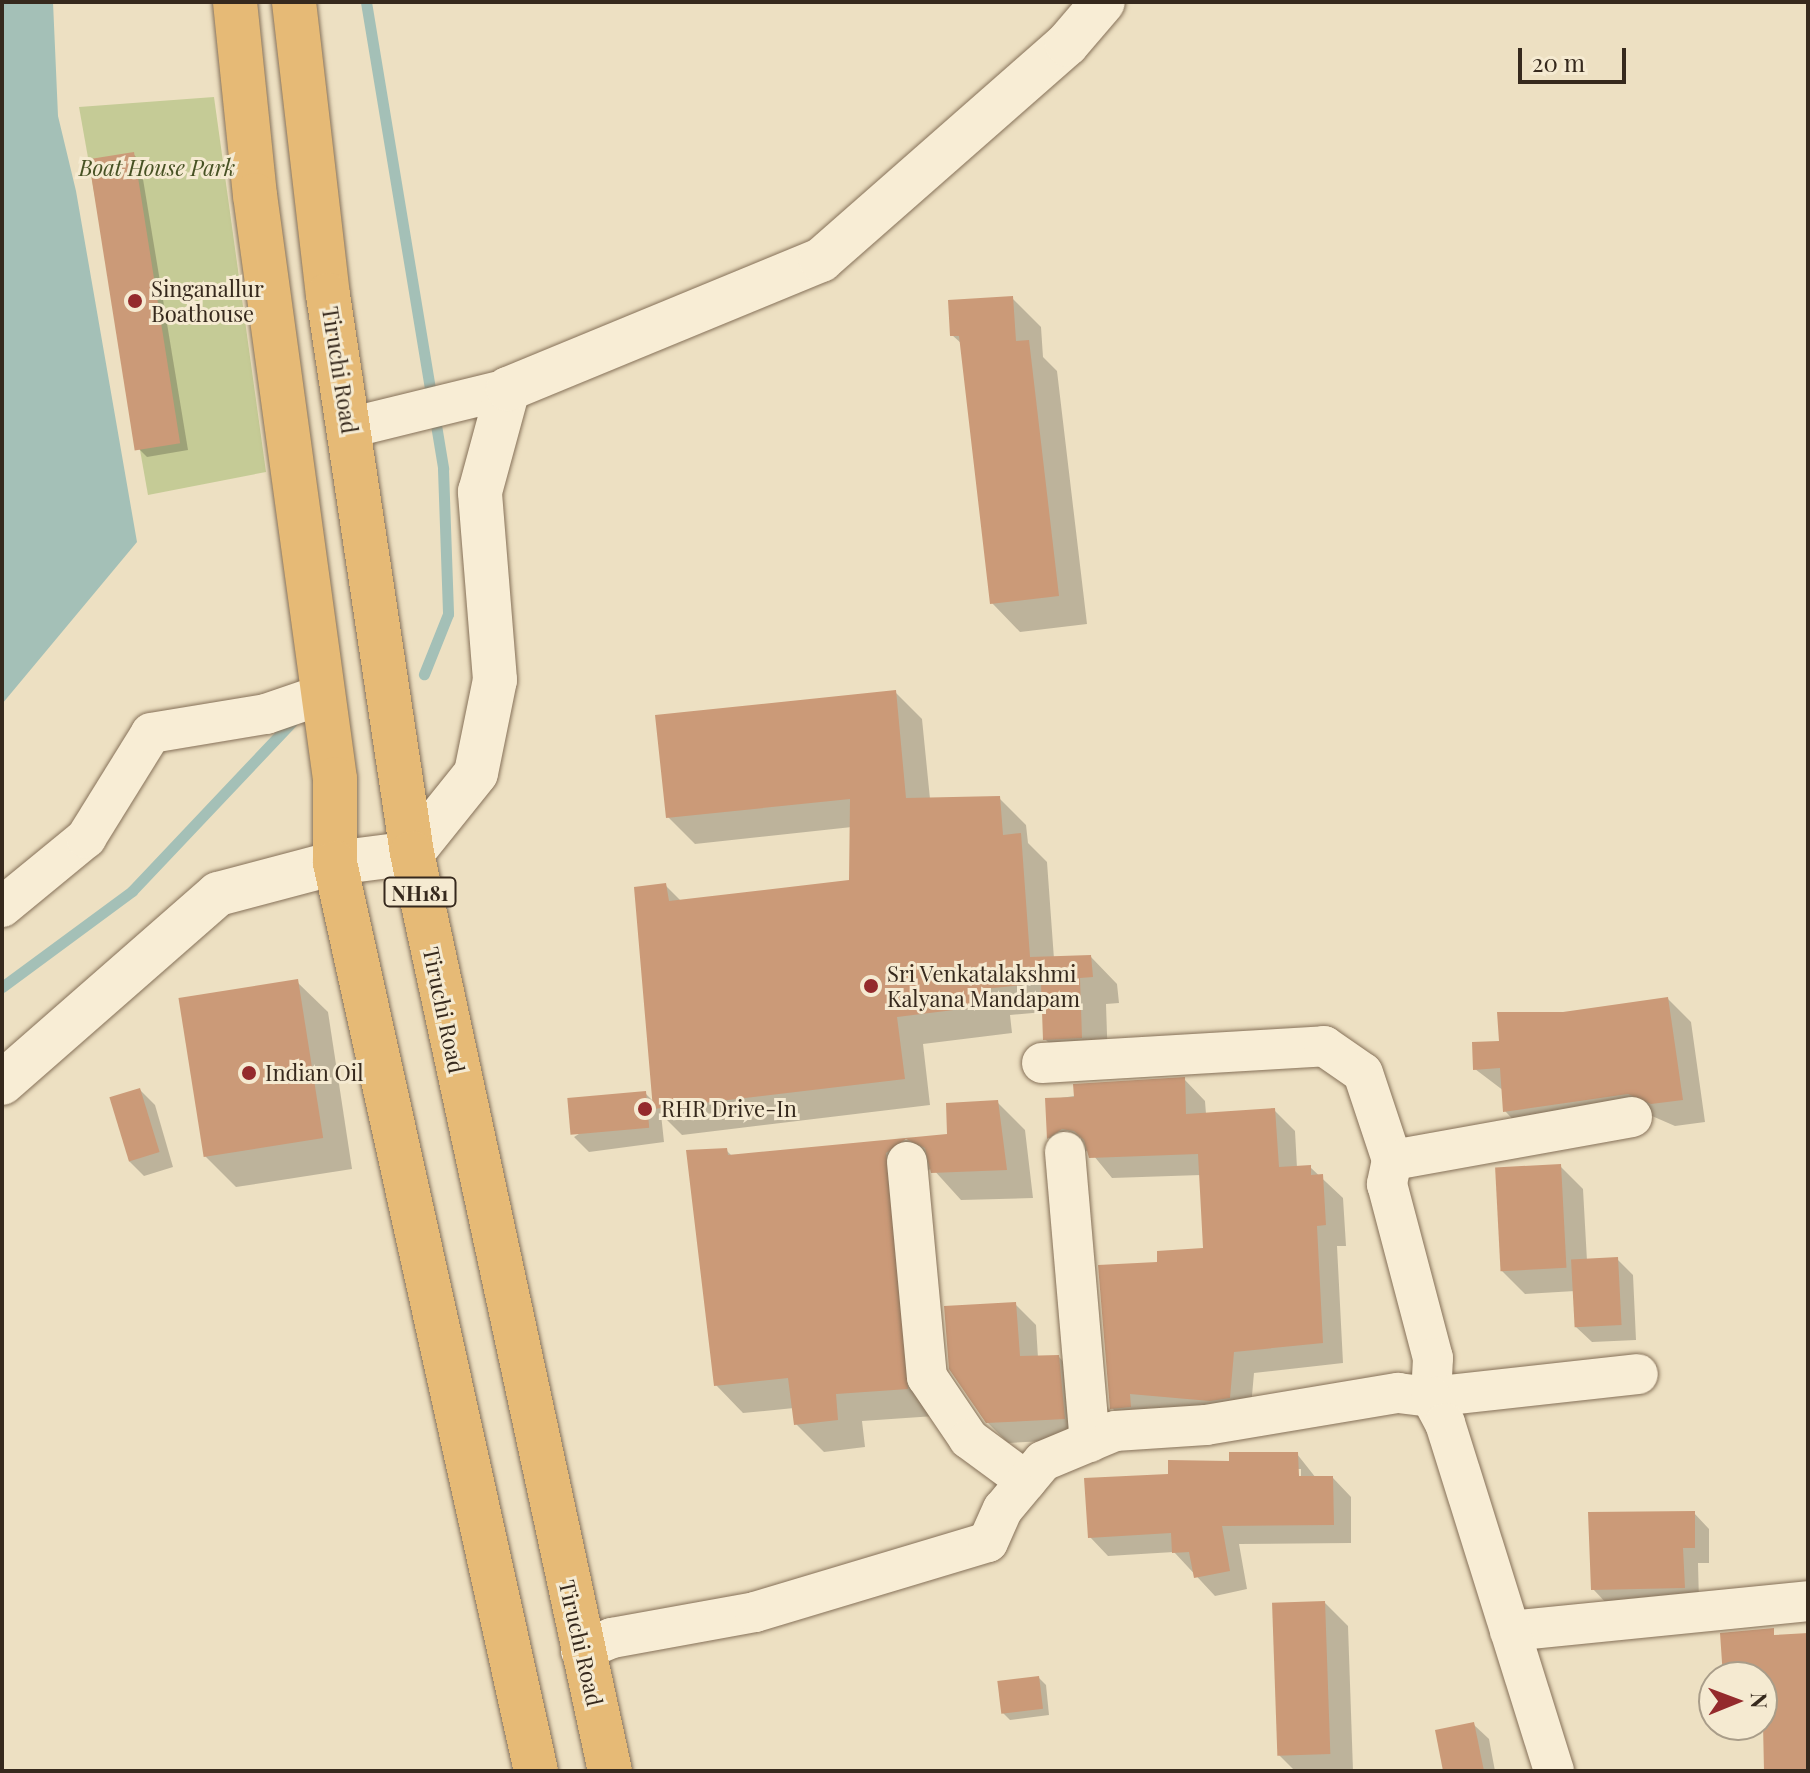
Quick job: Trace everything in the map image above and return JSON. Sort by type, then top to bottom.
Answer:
[{"type":"highway","points":[[235,2],[255,195],[335,779],[335,863],[536,1771]]},
{"type":"highway","name":"Tiruchi Road","points":[[294,2],[349,428],[412,853],[581,1651],[610,1771]]},
{"type":"street","points":[[349,428],[508,389],[821,260],[1067,44],[1103,2]]},
{"type":"street","points":[[2,1083],[218,894],[335,863],[412,853],[476,773],[495,680],[480,492],[508,389]]},
{"type":"street","points":[[2,907],[86,838],[151,733],[266,714],[324,694]]},
{"type":"street","points":[[1042,1063],[1324,1046],[1363,1073],[1392,1160],[1387,1184],[1433,1358],[1431,1397],[1445,1423],[1554,1771]]},
{"type":"street","points":[[1392,1160],[1632,1117]]},
{"type":"street","points":[[1065,1152],[1090,1442]]},
{"type":"street","points":[[907,1162],[927,1377],[969,1439],[1026,1481]]},
{"type":"street","points":[[581,1651],[612,1638],[755,1612],[988,1542],[1003,1509],[1043,1461],[1115,1431],[1206,1425],[1398,1393],[1431,1397],[1638,1374]]},
{"type":"street","points":[[1510,1631],[1808,1601]]},
{"type":"green space","name":"Boat House Park","points":[[214,97],[266,472],[148,495],[79,107]]},
{"type":"water","points":[[2,2],[53,2],[58,116],[76,191],[137,542],[2,704]]},
{"type":"building","name":"Singanallur Boathouse","points":[[134,152],[180,443],[135,451],[89,159]]},
{"type":"building","points":[[1013,296],[1016,341],[1029,340],[1059,596],[990,604],[959,336],[950,336],[948,300]]},
{"type":"building","points":[[896,690],[906,798],[1000,796],[1003,835],[1021,833],[1030,957],[1091,955],[1093,977],[1080,978],[1082,1038],[1043,1040],[1041,983],[984,989],[986,1006],[897,1017],[905,1079],[653,1109],[634,887],[666,883],[669,901],[849,880],[850,799],[666,818],[655,715]]},
{"type":"building","points":[[298,979],[323,1138],[204,1157],[178,998]]},
{"type":"building","points":[[1668,997],[1683,1100],[1651,1104],[1628,1094],[1503,1112],[1500,1068],[1473,1070],[1472,1042],[1499,1041],[1497,1012],[1563,1012]]},
{"type":"building","points":[[1185,1077],[1186,1114],[1275,1108],[1279,1167],[1311,1165],[1311,1175],[1323,1174],[1326,1225],[1317,1226],[1323,1343],[1234,1352],[1230,1398],[1210,1401],[1130,1394],[1131,1407],[1110,1409],[1098,1265],[1157,1262],[1157,1251],[1203,1248],[1198,1154],[1089,1158],[1084,1140],[1074,1131],[1062,1129],[1047,1139],[1045,1098],[1074,1097],[1073,1084]]},
{"type":"building","points":[[140,1088],[160,1152],[129,1161],[109,1097]]},
{"type":"building","points":[[646,1091],[649,1128],[571,1135],[567,1098]]},
{"type":"building","points":[[998,1100],[1007,1170],[931,1173],[925,1148],[906,1139],[886,1153],[908,1389],[836,1394],[838,1420],[794,1425],[788,1378],[714,1386],[686,1150],[727,1148],[728,1155],[947,1134],[946,1103]]},
{"type":"building","points":[[1561,1164],[1566,1268],[1501,1271],[1495,1167]]},
{"type":"building","points":[[1618,1257],[1622,1325],[1575,1327],[1571,1259]]},
{"type":"building","points":[[1016,1302],[1020,1356],[1059,1355],[1065,1419],[986,1423],[949,1369],[944,1306]]},
{"type":"building","points":[[1229,1452],[1298,1452],[1299,1476],[1333,1476],[1334,1525],[1222,1526],[1230,1571],[1194,1578],[1189,1552],[1172,1553],[1171,1533],[1088,1538],[1084,1478],[1168,1474],[1168,1460],[1229,1461]]},
{"type":"building","points":[[1695,1511],[1695,1548],[1683,1548],[1685,1588],[1591,1590],[1588,1512]]},
{"type":"building","points":[[1325,1601],[1330,1754],[1277,1756],[1272,1603]]},
{"type":"building","points":[[1774,1628],[1774,1635],[1808,1633],[1808,1771],[1764,1771],[1763,1741],[1778,1741],[1778,1661],[1722,1661],[1720,1633]]},
{"type":"building","points":[[1039,1676],[1043,1709],[1001,1714],[997,1681]]},
{"type":"building","points":[[1474,1722],[1484,1771],[1443,1771],[1435,1730]]},
{"type":"waterway","points":[[366,2],[443,469],[448,614],[424,674]]},
{"type":"waterway","points":[[2,987],[132,891],[293,721]]},
{"type":"place","name":"Singanallur Boathouse","points":[[135,301]]},
{"type":"place","name":"Sri Venkatalakshmi Kalyana Mandapam","points":[[871,986]]},
{"type":"place","name":"Indian Oil","points":[[249,1073]]},
{"type":"place","name":"RHR Drive-In","points":[[645,1109]]}]
